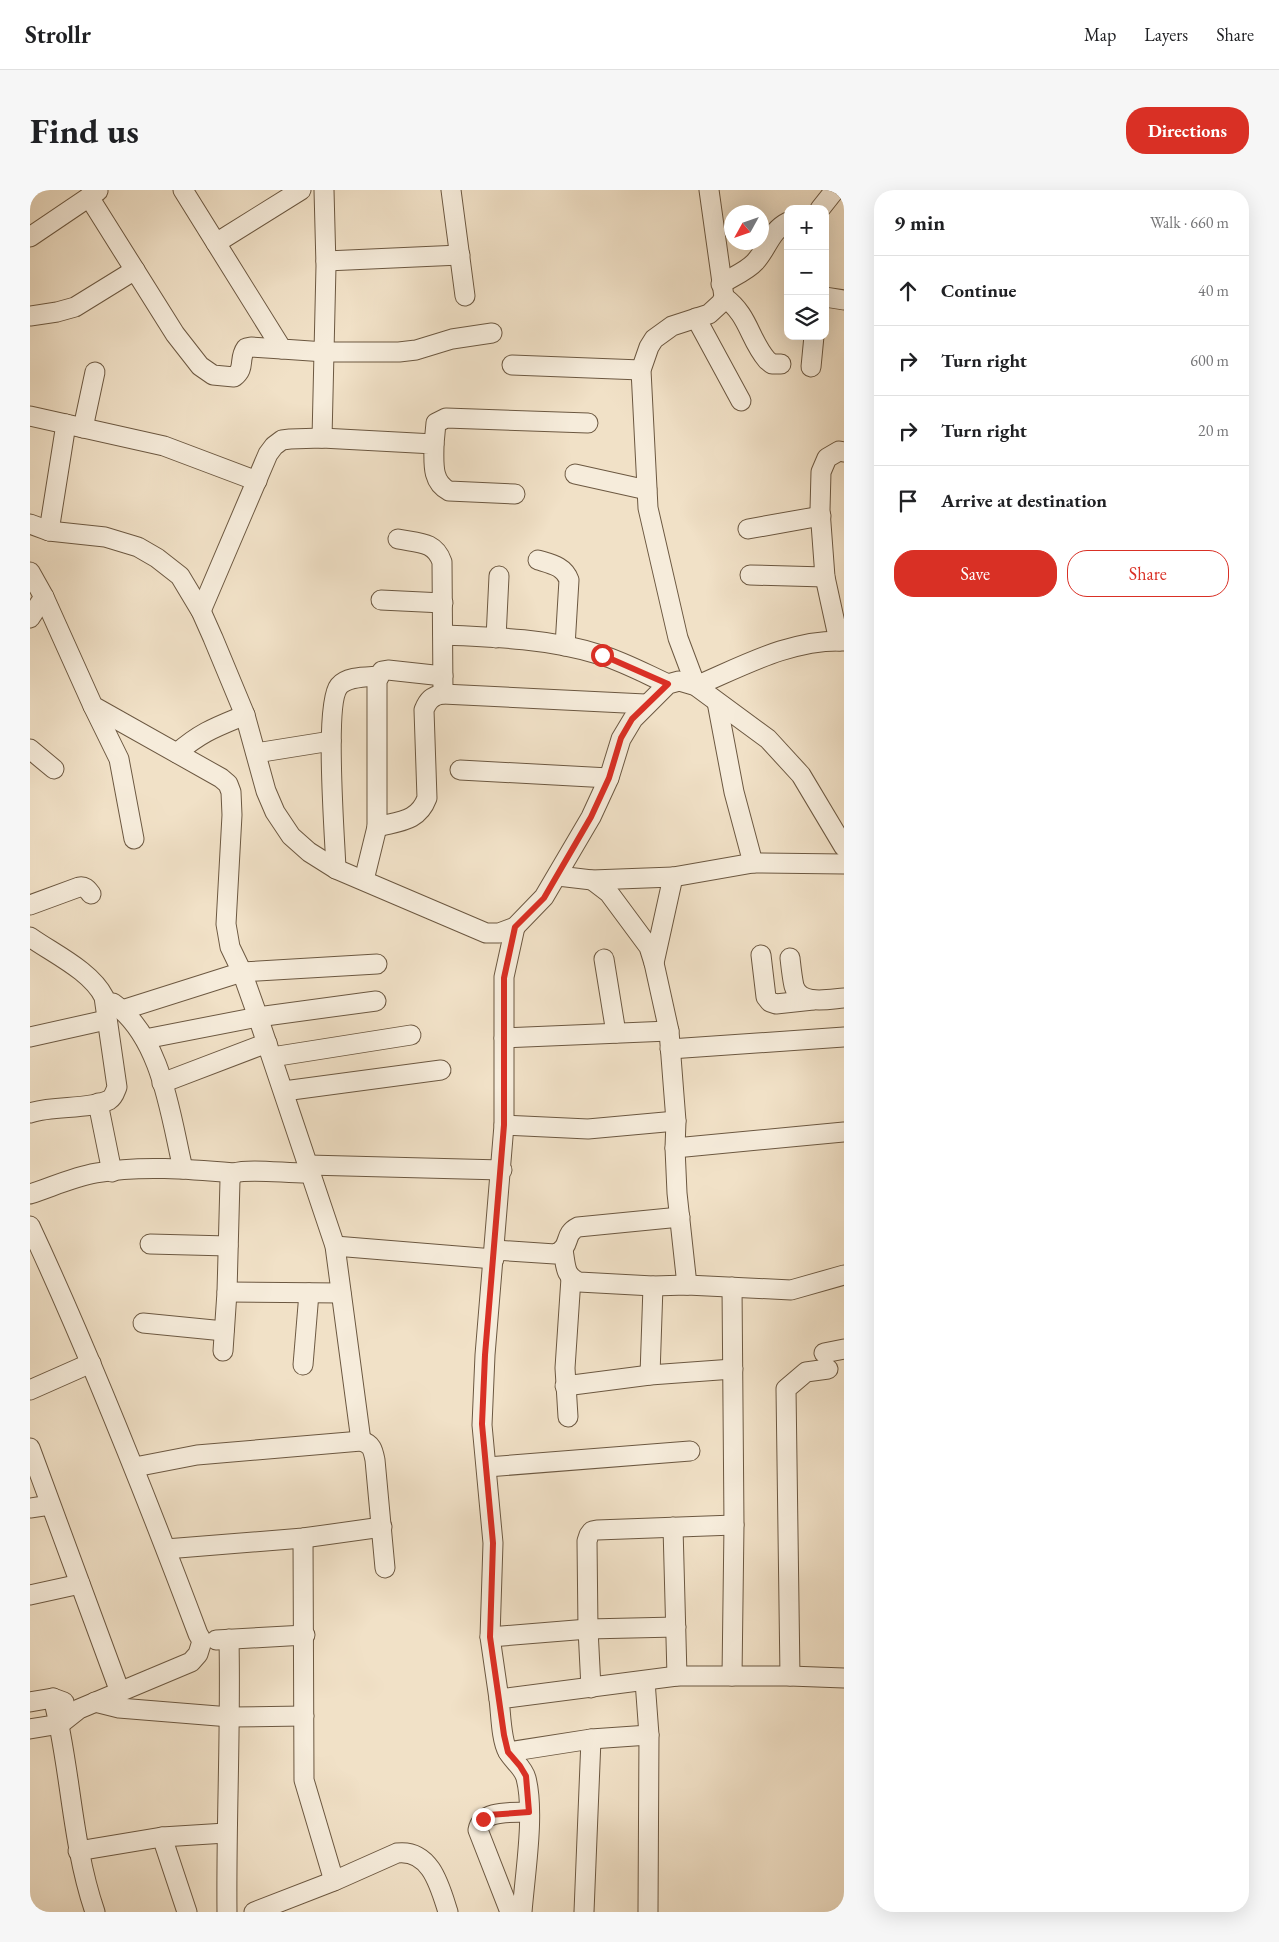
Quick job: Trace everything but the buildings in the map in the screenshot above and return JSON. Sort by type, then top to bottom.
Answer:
[{"type":"street","points":[[183,190],[282,348]]},
{"type":"street","points":[[216,243],[301,190]]},
{"type":"street","points":[[322,438],[326,260],[324,190]]},
{"type":"street","points":[[451,190],[465,296]]},
{"type":"street","points":[[696,686],[676,629],[648,508],[641,370],[649,346],[654,339],[672,326],[709,314],[716,309],[723,290],[709,190]]},
{"type":"street","points":[[823,205],[835,190]]},
{"type":"street","points":[[30,238],[94,193],[135,270],[175,334],[200,366],[213,375],[234,377],[242,366],[242,355],[246,348],[251,347],[325,352],[398,352],[416,350],[452,339],[492,332]]},
{"type":"street","points":[[723,290],[751,266],[762,254],[772,233],[778,226],[784,224]]},
{"type":"street","points":[[326,260],[460,255]]},
{"type":"street","points":[[30,316],[57,312],[74,306],[135,270]]},
{"type":"street","points":[[723,290],[742,314],[767,360],[772,364],[781,364]]},
{"type":"street","points":[[829,297],[844,300]]},
{"type":"street","points":[[696,318],[741,401]]},
{"type":"street","points":[[811,367],[814,340]]},
{"type":"street","points":[[512,365],[641,370]]},
{"type":"street","points":[[49,531],[74,426],[95,372]]},
{"type":"street","points":[[30,416],[164,446],[257,481]]},
{"type":"street","points":[[514,494],[449,491],[442,488],[435,474],[434,444],[436,423],[446,418],[588,423]]},
{"type":"street","points":[[201,611],[268,454],[282,440],[322,438],[434,444]]},
{"type":"street","points":[[696,686],[768,654],[798,646],[841,641],[824,577],[821,472],[823,464],[832,454],[844,452]]},
{"type":"street","points":[[575,474],[648,490]]},
{"type":"street","points":[[748,529],[821,516]]},
{"type":"street","points":[[30,524],[49,531],[104,537],[138,547],[157,558],[180,576],[201,611],[246,715],[266,791],[275,812],[292,836],[309,852],[336,869],[486,933],[499,932],[515,927],[544,898],[591,817],[609,778],[621,738],[632,719],[645,704],[668,684],[680,681],[696,686],[768,739],[801,775],[844,847]]},
{"type":"street","points":[[377,827],[413,817],[423,808],[427,798],[424,710],[427,703],[443,685],[442,562],[439,552],[430,545],[398,539]]},
{"type":"street","points":[[538,560],[561,568],[567,574],[569,580],[565,646]]},
{"type":"street","points":[[30,572],[44,597],[119,759],[134,839]]},
{"type":"street","points":[[750,575],[824,577]]},
{"type":"street","points":[[496,638],[499,576]]},
{"type":"street","points":[[30,618],[44,597]]},
{"type":"street","points":[[381,600],[443,603]]},
{"type":"street","points":[[443,634],[565,646],[602,655],[668,684]]},
{"type":"street","points":[[364,880],[377,827],[377,681],[382,671],[388,670],[443,685],[645,704]]},
{"type":"street","points":[[336,869],[331,741],[333,699],[340,684],[348,680],[379,676]]},
{"type":"street","points":[[717,702],[734,792],[753,864]]},
{"type":"street","points":[[93,706],[221,778],[228,784],[231,792],[232,815],[226,924],[230,947],[242,972],[284,1091],[335,1246],[360,1441]]},
{"type":"street","points":[[177,753],[194,738],[207,730],[246,715]]},
{"type":"street","points":[[256,753],[331,741]]},
{"type":"street","points":[[30,749],[54,769]]},
{"type":"street","points":[[460,770],[609,778]]},
{"type":"street","points":[[558,876],[592,880],[673,877],[753,864],[844,864]]},
{"type":"street","points":[[654,963],[673,877]]},
{"type":"street","points":[[592,880],[609,893],[649,947],[654,963],[669,1040],[676,1121],[675,1148],[680,1217],[687,1285]]},
{"type":"street","points":[[30,905],[83,886],[91,894]]},
{"type":"street","points":[[515,927],[504,978],[504,1125],[502,1170],[485,1355],[482,1424],[493,1543],[490,1637],[504,1735],[508,1752],[526,1776],[529,1812],[522,1912]]},
{"type":"street","points":[[30,938],[95,982],[104,997],[122,1010],[145,1039],[155,1059],[183,1169]]},
{"type":"street","points":[[761,955],[766,997],[770,1002],[776,1004],[844,998]]},
{"type":"street","points":[[790,958],[795,988],[802,996],[813,1000]]},
{"type":"street","points":[[604,959],[616,1033]]},
{"type":"street","points":[[122,1010],[242,972],[377,964]]},
{"type":"street","points":[[30,1113],[40,1109],[98,1103],[109,1100],[114,1096],[117,1087],[104,997]]},
{"type":"street","points":[[145,1039],[258,1017],[376,1001]]},
{"type":"street","points":[[30,1037],[106,1020]]},
{"type":"street","points":[[504,1038],[616,1033],[669,1040],[844,1037]]},
{"type":"street","points":[[162,1083],[269,1050],[411,1035]]},
{"type":"street","points":[[284,1091],[441,1070]]},
{"type":"street","points":[[98,1103],[112,1172]]},
{"type":"street","points":[[504,1125],[588,1128],[676,1121]]},
{"type":"street","points":[[675,1148],[844,1132]]},
{"type":"street","points":[[30,1194],[79,1177],[112,1172],[183,1169],[234,1173],[241,1171],[290,1174],[310,1169],[502,1170]]},
{"type":"street","points":[[223,1351],[227,1292],[230,1180],[234,1173]]},
{"type":"street","points":[[335,1246],[494,1254],[555,1254],[563,1250],[567,1245],[572,1230],[578,1227],[680,1217]]},
{"type":"street","points":[[30,1226],[135,1467],[201,1645],[198,1654],[191,1662],[87,1705],[60,1724],[30,1730]]},
{"type":"street","points":[[150,1244],[228,1246]]},
{"type":"street","points":[[563,1250],[567,1271],[571,1278],[565,1386],[568,1416]]},
{"type":"street","points":[[571,1278],[579,1282],[791,1290],[844,1275]]},
{"type":"street","points":[[650,1375],[653,1286]]},
{"type":"street","points":[[732,1287],[734,1369],[732,1676]]},
{"type":"street","points":[[227,1292],[341,1293]]},
{"type":"street","points":[[303,1366],[309,1292]]},
{"type":"street","points":[[143,1323],[224,1331]]},
{"type":"street","points":[[790,1676],[786,1389],[806,1372],[844,1349]]},
{"type":"street","points":[[30,1390],[91,1363]]},
{"type":"street","points":[[565,1386],[650,1375],[734,1369]]},
{"type":"street","points":[[135,1467],[197,1455],[360,1441],[368,1443],[373,1449],[385,1568]]},
{"type":"street","points":[[30,1448],[120,1692]]},
{"type":"street","points":[[487,1467],[690,1451]]},
{"type":"street","points":[[30,1508],[50,1505]]},
{"type":"street","points":[[591,1688],[586,1558],[589,1535],[592,1531],[734,1525]]},
{"type":"street","points":[[166,1549],[303,1538],[382,1527]]},
{"type":"street","points":[[673,1527],[677,1676]]},
{"type":"street","points":[[303,1538],[305,1635],[304,1780],[334,1881]]},
{"type":"street","points":[[30,1595],[80,1584]]},
{"type":"street","points":[[490,1637],[588,1629],[676,1627]]},
{"type":"street","points":[[201,1645],[229,1639],[305,1635]]},
{"type":"street","points":[[227,1912],[226,1833],[230,1717],[229,1639]]},
{"type":"street","points":[[201,1645],[229,1662]]},
{"type":"street","points":[[499,1699],[677,1676],[839,1678]]},
{"type":"street","points":[[645,1681],[649,1735],[648,1912]]},
{"type":"street","points":[[30,1702],[53,1698],[87,1705],[230,1717],[304,1716]]},
{"type":"street","points":[[53,1698],[60,1724],[78,1851],[95,1912]]},
{"type":"street","points":[[508,1752],[591,1739],[649,1735]]},
{"type":"street","points":[[584,1912],[591,1739]]},
{"type":"street","points":[[510,1912],[478,1830],[480,1824],[488,1815],[529,1812]]},
{"type":"street","points":[[78,1851],[162,1837],[226,1833]]},
{"type":"street","points":[[162,1837],[187,1912]]},
{"type":"street","points":[[254,1912],[334,1881],[397,1853],[406,1852],[413,1853],[428,1865],[436,1878],[448,1912]]},
{"type":"route","points":[[483,1819],[488,1815],[529,1812],[526,1776],[508,1752],[504,1735],[490,1637],[493,1543],[482,1424],[485,1355],[502,1170],[504,1125],[504,978],[515,927],[544,898],[558,876],[591,817],[609,778],[621,738],[632,719],[645,704],[668,684],[602,655]]}]
